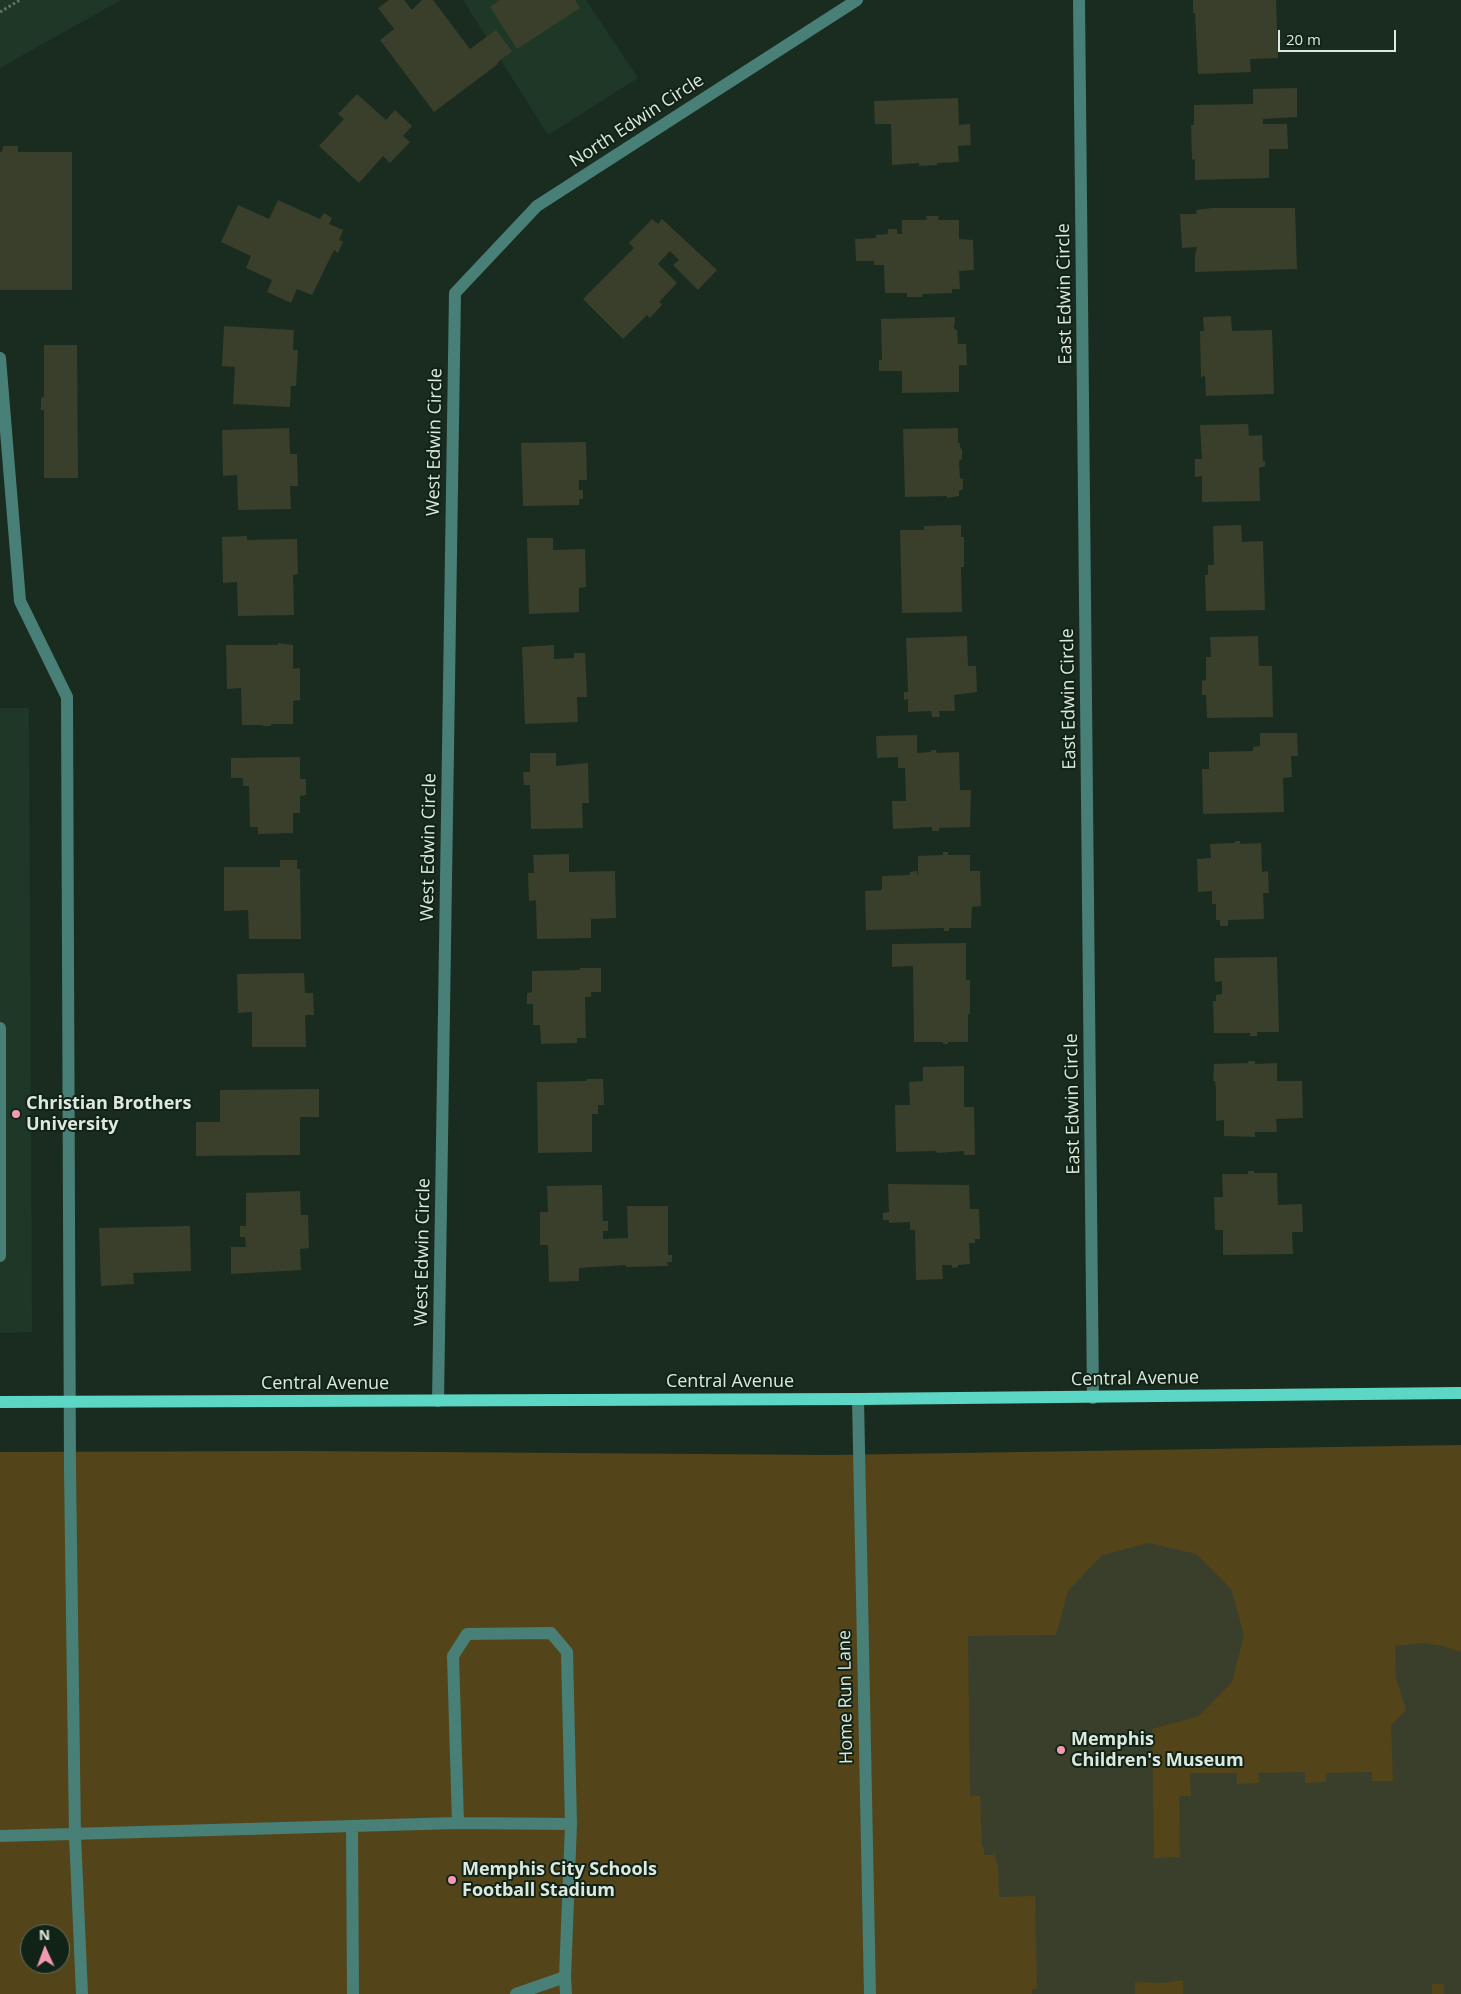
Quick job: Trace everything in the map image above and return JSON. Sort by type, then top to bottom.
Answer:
[{"type":"main road","name":"Central Avenue","points":[[0,1402],[1093,1398],[1461,1393]]},
{"type":"street","name":"North Edwin Circle","points":[[455,293],[537,206],[857,0]]},
{"type":"street","name":"East Edwin Circle","points":[[1079,0],[1093,1398]]},
{"type":"street","name":"West Edwin Circle","points":[[438,1401],[455,293]]},
{"type":"street","points":[[0,358],[20,601],[66,697],[69,1402],[75,1835],[82,1994]]},
{"type":"street","points":[[0,1028],[0,1256]]},
{"type":"street","name":"Home Run Lane","points":[[858,1399],[870,1994]]},
{"type":"street","points":[[458,1823],[453,1656],[467,1634],[551,1633],[567,1652],[571,1824],[566,1994]]},
{"type":"street","points":[[0,1836],[458,1823],[571,1824]]},
{"type":"street","points":[[352,1826],[353,1994]]},
{"type":"street","points":[[516,1994],[565,1977]]},
{"type":"path","points":[[0,12],[20,0]]},
{"type":"shaded area","points":[[0,0],[121,0],[0,68]]},
{"type":"shaded area","points":[[463,0],[586,0],[638,78],[548,135]]},
{"type":"shaded area","name":"Christian Brothers University","points":[[0,708],[29,708],[32,1332],[0,1333]]},
{"type":"shaded area","points":[[1461,1445],[1461,1994],[0,1994],[0,1452],[302,1451],[832,1455]]},
{"type":"building","points":[[389,0],[404,0],[412,10],[422,0],[433,0],[470,49],[496,30],[512,51],[498,64],[434,112],[380,40],[394,29],[378,8]]},
{"type":"building","points":[[500,0],[575,0],[580,8],[517,49],[490,7]]},
{"type":"building","points":[[1193,0],[1276,0],[1278,58],[1250,59],[1251,72],[1198,74]]},
{"type":"building","points":[[1297,88],[1297,117],[1263,119],[1263,124],[1287,124],[1288,149],[1269,149],[1269,178],[1195,180],[1195,159],[1192,160],[1191,125],[1194,125],[1194,105],[1253,104],[1253,89]]},
{"type":"building","points":[[357,94],[386,120],[395,110],[412,126],[403,136],[410,142],[390,163],[383,156],[359,183],[319,146],[344,119],[338,114]]},
{"type":"building","points":[[958,98],[959,125],[970,124],[971,145],[958,146],[959,162],[919,166],[919,163],[892,165],[891,124],[875,124],[874,101]]},
{"type":"building","points":[[3,146],[18,146],[18,152],[72,152],[72,290],[0,290],[0,152],[2,152]]},
{"type":"building","points":[[278,200],[320,219],[324,213],[332,218],[329,224],[343,230],[339,240],[343,242],[338,253],[334,250],[312,295],[297,289],[291,303],[267,292],[272,280],[246,268],[251,256],[221,242],[238,205],[269,219]]},
{"type":"building","points":[[1212,208],[1295,208],[1297,269],[1195,272],[1197,247],[1182,248],[1180,214],[1197,214],[1196,210]]},
{"type":"building","points":[[926,216],[939,216],[938,220],[959,220],[959,239],[973,240],[974,270],[959,271],[960,289],[952,289],[952,293],[923,294],[922,297],[907,297],[907,293],[885,293],[884,265],[874,265],[874,261],[856,261],[855,239],[876,238],[876,235],[888,234],[888,229],[897,229],[897,234],[902,234],[902,220],[927,220]]},
{"type":"building","points":[[652,219],[658,224],[662,219],[717,270],[698,290],[673,265],[679,260],[670,251],[658,264],[677,283],[659,302],[662,305],[650,318],[647,315],[623,339],[583,299],[634,248],[629,243]]},
{"type":"building","points":[[1231,316],[1232,331],[1272,330],[1274,394],[1206,396],[1205,376],[1201,377],[1200,331],[1204,331],[1203,317]]},
{"type":"building","points":[[955,317],[954,329],[957,330],[958,344],[966,344],[967,365],[959,365],[959,392],[902,393],[902,371],[879,371],[879,360],[882,360],[881,319]]},
{"type":"building","points":[[224,326],[294,330],[293,350],[298,350],[296,386],[291,386],[290,407],[233,404],[235,367],[222,366]]},
{"type":"building","points":[[44,345],[77,345],[78,478],[44,478],[44,410],[41,410],[41,398],[44,397]]},
{"type":"building","points":[[1248,424],[1249,436],[1262,435],[1263,461],[1265,461],[1265,466],[1259,468],[1260,501],[1202,502],[1202,476],[1195,477],[1195,459],[1202,459],[1200,425]]},
{"type":"building","points":[[289,428],[290,454],[297,454],[298,486],[290,486],[291,509],[238,510],[237,475],[223,476],[222,430]]},
{"type":"building","points":[[958,428],[958,443],[960,443],[960,448],[962,449],[962,459],[959,461],[960,478],[963,479],[963,489],[959,491],[959,496],[947,498],[947,496],[905,497],[903,429]]},
{"type":"building","points":[[586,442],[587,480],[579,480],[579,490],[583,490],[583,499],[579,499],[579,505],[523,506],[521,443]]},
{"type":"building","points":[[961,525],[961,537],[964,537],[964,567],[961,567],[962,612],[902,613],[900,530],[924,530],[924,526]]},
{"type":"building","points":[[1241,525],[1242,542],[1263,541],[1265,610],[1206,611],[1205,575],[1208,575],[1208,565],[1214,565],[1213,526]]},
{"type":"building","points":[[247,536],[247,540],[297,539],[298,574],[293,575],[294,615],[238,616],[237,582],[223,583],[222,537]]},
{"type":"building","points":[[527,538],[553,538],[553,550],[585,549],[586,587],[579,588],[579,612],[529,614]]},
{"type":"building","points":[[967,636],[968,666],[976,666],[977,692],[954,695],[955,711],[939,711],[940,717],[932,717],[931,711],[908,712],[908,699],[904,700],[904,692],[908,692],[906,638]]},
{"type":"building","points":[[1258,636],[1259,666],[1272,666],[1273,717],[1207,718],[1206,695],[1202,695],[1202,681],[1206,680],[1206,657],[1211,657],[1210,637]]},
{"type":"building","points":[[278,643],[293,645],[293,669],[300,668],[300,700],[293,701],[293,724],[271,724],[271,726],[242,725],[241,688],[227,689],[226,645],[278,645]]},
{"type":"building","points":[[554,645],[554,659],[574,658],[574,653],[585,653],[587,697],[577,697],[578,722],[525,724],[522,647]]},
{"type":"building","points":[[1260,733],[1297,733],[1298,756],[1291,756],[1292,777],[1283,778],[1284,812],[1203,814],[1202,769],[1209,769],[1209,752],[1253,751],[1253,747],[1260,746]]},
{"type":"building","points":[[917,735],[917,753],[931,752],[931,750],[936,750],[937,753],[959,752],[960,790],[971,790],[970,827],[939,828],[939,831],[932,831],[932,827],[893,829],[892,801],[906,801],[905,768],[898,768],[898,757],[877,758],[876,736]]},
{"type":"building","points":[[530,753],[556,753],[556,766],[588,763],[589,803],[582,803],[583,828],[531,829],[530,785],[524,785],[523,772],[530,772]]},
{"type":"building","points":[[300,757],[300,779],[306,779],[306,795],[300,796],[300,813],[293,813],[293,833],[258,834],[258,827],[250,827],[249,786],[243,786],[243,778],[231,778],[231,758]]},
{"type":"building","points":[[1235,841],[1240,841],[1240,844],[1261,843],[1262,872],[1268,871],[1269,893],[1263,893],[1264,919],[1228,920],[1228,926],[1220,926],[1220,920],[1216,920],[1216,904],[1212,904],[1212,891],[1198,892],[1197,859],[1211,858],[1210,844],[1235,843]]},
{"type":"building","points":[[943,852],[948,852],[948,855],[970,855],[970,871],[980,871],[981,906],[972,907],[971,928],[949,928],[949,931],[944,931],[944,928],[866,930],[865,891],[882,890],[882,876],[910,875],[910,872],[917,871],[918,875],[918,856],[943,855]]},
{"type":"building","points":[[569,854],[569,872],[615,871],[616,918],[591,919],[591,938],[537,939],[536,900],[529,901],[528,873],[534,873],[533,855]]},
{"type":"building","points":[[280,860],[297,860],[297,869],[300,869],[301,939],[249,939],[248,910],[224,911],[224,867],[280,867]]},
{"type":"building","points":[[966,943],[966,980],[970,980],[968,1042],[948,1042],[948,1044],[943,1044],[943,1042],[914,1042],[913,966],[892,967],[892,944]]},
{"type":"building","points":[[1277,957],[1279,1032],[1257,1032],[1257,1036],[1250,1036],[1250,1033],[1214,1033],[1213,1001],[1216,1001],[1216,995],[1222,994],[1222,981],[1215,982],[1214,958]]},
{"type":"building","points":[[580,968],[601,968],[601,992],[591,992],[591,997],[585,997],[586,1038],[577,1038],[577,1043],[541,1044],[540,1025],[533,1025],[533,1004],[527,1004],[527,993],[532,992],[532,971],[580,970]]},
{"type":"building","points":[[304,973],[305,993],[313,993],[314,1015],[305,1015],[306,1047],[252,1047],[252,1012],[238,1013],[237,974]]},
{"type":"building","points":[[1248,1061],[1255,1061],[1255,1064],[1277,1063],[1277,1081],[1302,1081],[1303,1118],[1276,1119],[1277,1132],[1255,1132],[1255,1137],[1224,1136],[1224,1120],[1216,1121],[1216,1090],[1215,1081],[1213,1081],[1214,1064],[1248,1063]]},
{"type":"building","points":[[964,1066],[964,1107],[974,1107],[975,1155],[964,1155],[964,1151],[937,1153],[936,1151],[896,1152],[895,1105],[910,1105],[909,1082],[923,1081],[923,1067]]},
{"type":"building","points":[[587,1079],[603,1079],[604,1105],[598,1105],[598,1114],[592,1114],[592,1152],[538,1153],[537,1082],[586,1081]]},
{"type":"building","points":[[319,1089],[319,1117],[300,1117],[300,1155],[196,1156],[196,1122],[220,1122],[220,1090]]},
{"type":"building","points":[[1248,1171],[1254,1171],[1254,1173],[1277,1173],[1278,1205],[1302,1204],[1303,1232],[1292,1232],[1293,1254],[1223,1255],[1223,1230],[1215,1230],[1214,1197],[1223,1197],[1222,1174],[1248,1174]]},
{"type":"building","points":[[888,1184],[969,1185],[970,1209],[979,1209],[980,1239],[975,1239],[975,1243],[969,1243],[970,1264],[958,1265],[958,1267],[952,1268],[952,1265],[942,1265],[943,1279],[916,1280],[915,1230],[910,1230],[910,1222],[889,1223],[889,1220],[883,1220],[883,1213],[889,1212]]},
{"type":"building","points":[[602,1185],[603,1221],[608,1221],[608,1231],[603,1231],[603,1239],[628,1238],[627,1206],[668,1206],[668,1255],[672,1255],[672,1262],[667,1262],[668,1266],[626,1267],[626,1265],[579,1268],[579,1281],[549,1282],[548,1245],[540,1245],[540,1212],[548,1212],[547,1186]]},
{"type":"building","points":[[300,1191],[301,1215],[308,1215],[309,1248],[300,1249],[301,1270],[231,1274],[231,1247],[246,1247],[245,1237],[240,1237],[240,1226],[246,1226],[246,1193]]},
{"type":"building","points":[[190,1226],[191,1271],[133,1273],[134,1284],[101,1286],[99,1228]]},
{"type":"building","name":"Memphis Children's Museum","points":[[1149,1543],[1196,1554],[1231,1589],[1244,1635],[1232,1682],[1199,1716],[1152,1729],[1154,1858],[1180,1857],[1179,1796],[1191,1796],[1190,1773],[1237,1773],[1237,1784],[1259,1783],[1258,1773],[1305,1772],[1305,1783],[1326,1782],[1326,1773],[1372,1772],[1372,1781],[1393,1781],[1391,1725],[1406,1710],[1396,1678],[1395,1646],[1424,1643],[1461,1652],[1461,1994],[1444,1994],[1444,1984],[1432,1984],[1432,1994],[1183,1994],[1183,1980],[1162,1983],[1135,1982],[1135,1994],[1032,1994],[1032,1989],[1037,1989],[1035,1896],[999,1897],[998,1863],[996,1863],[995,1848],[994,1855],[984,1855],[980,1796],[970,1796],[968,1636],[1056,1635],[1068,1591],[1102,1555]]},
{"type":"place","name":"Christian Brothers University","points":[[16,1114]]},
{"type":"place","name":"Memphis Children's Museum","points":[[1061,1750]]},
{"type":"place","name":"Memphis City Schools Football Stadium","points":[[452,1880]]}]
